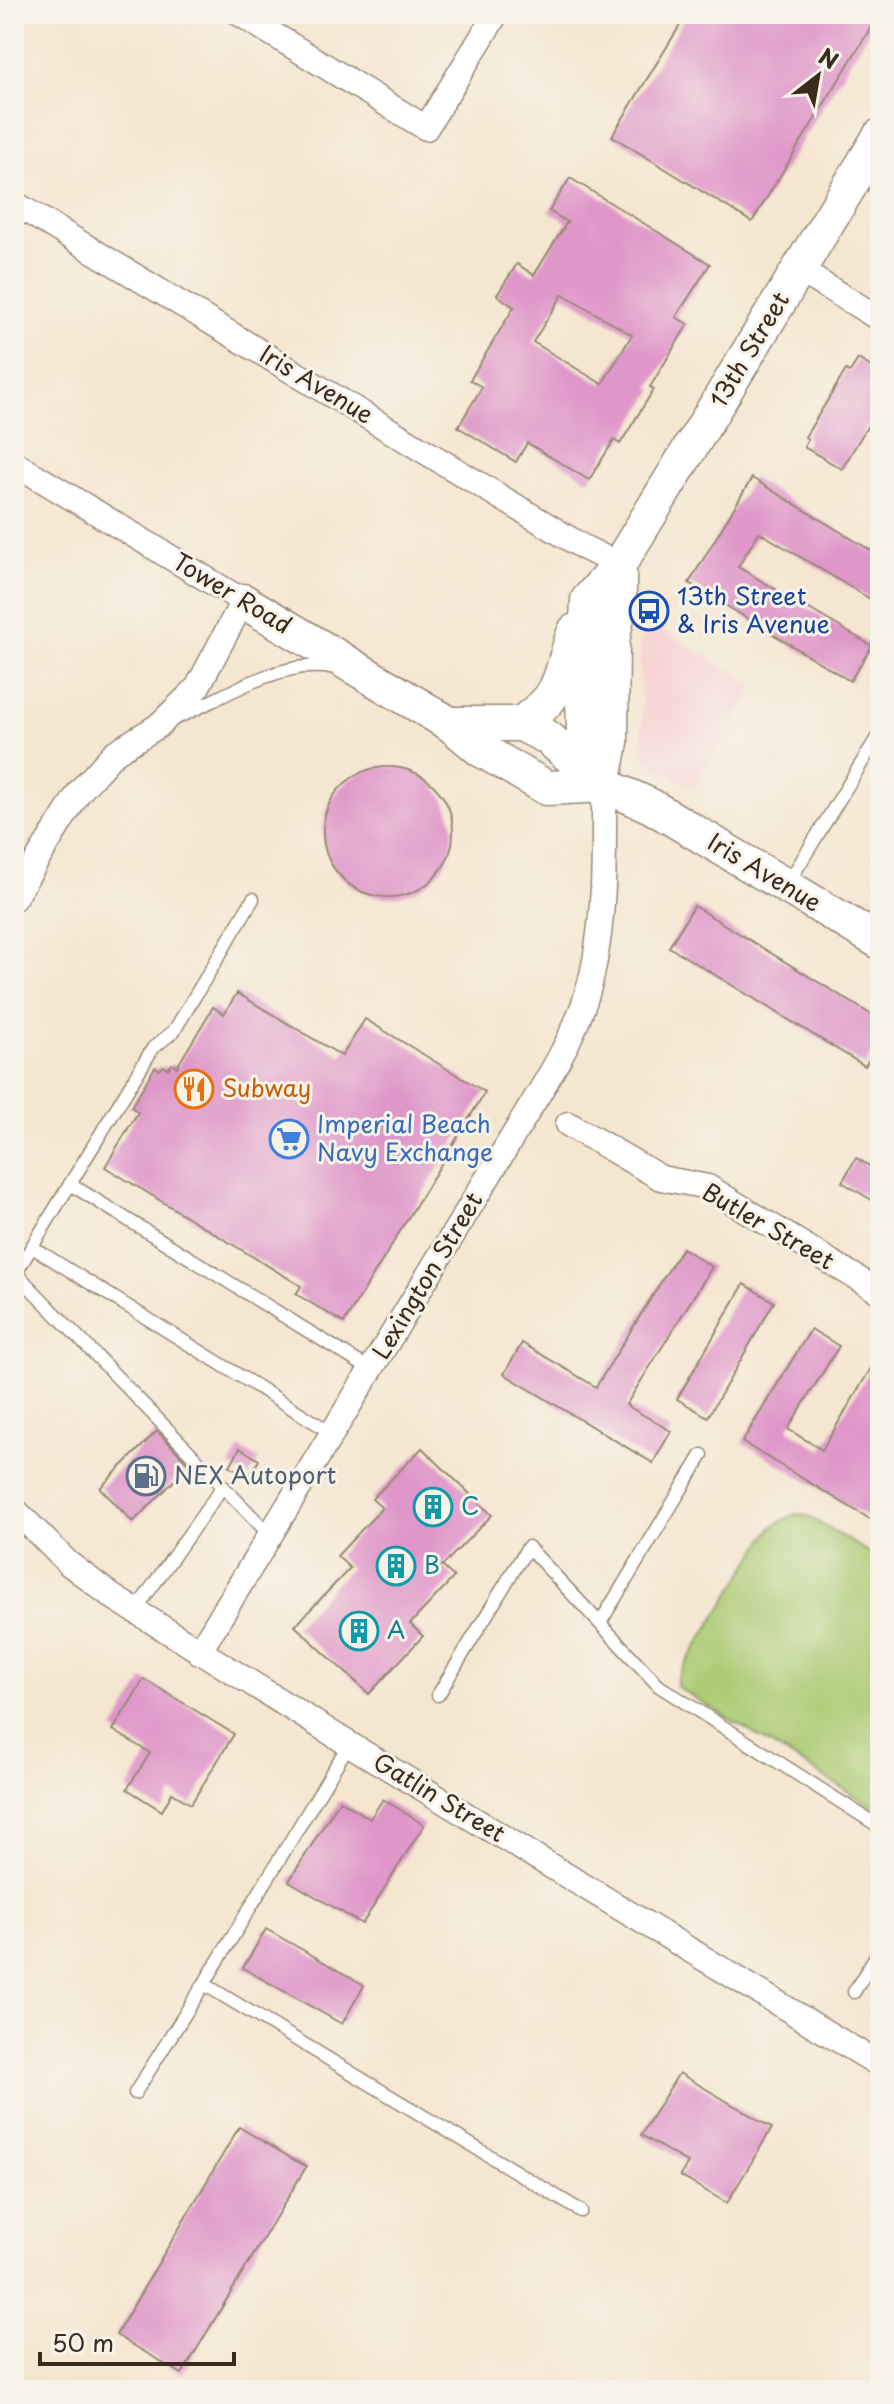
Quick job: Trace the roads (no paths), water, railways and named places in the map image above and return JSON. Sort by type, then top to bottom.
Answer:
[{"type":"main road","name":"13th Street","points":[[514,724],[550,698],[563,668],[566,650],[588,600],[619,565],[880,136]]},
{"type":"main road","points":[[604,785],[611,742],[612,641],[619,607],[619,565]]},
{"type":"main road","points":[[588,600],[584,731],[604,785]]},
{"type":"main road","name":"Tower Road","points":[[243,601],[450,724],[490,756],[547,788],[604,785]]},
{"type":"main road","points":[[450,724],[514,724],[547,737],[604,785]]},
{"type":"main road","name":"Iris Avenue","points":[[604,785],[651,806],[880,942]]},
{"type":"street","points":[[240,14],[426,128],[496,14]]},
{"type":"street","name":"Iris Avenue","points":[[14,203],[575,542],[619,565]]},
{"type":"street","points":[[799,270],[880,319]]},
{"type":"street","name":"Tower Road","points":[[14,463],[243,601]]},
{"type":"street","points":[[14,898],[79,792],[114,753],[158,726],[197,688],[243,601]]},
{"type":"street","name":"Lexington Street","points":[[199,1652],[543,1087],[574,1029],[592,978],[601,929],[604,785]]},
{"type":"street","name":"Butler Street","points":[[568,1124],[661,1178],[708,1187],[880,1292]]},
{"type":"street","name":"Gatlin Street","points":[[14,1509],[68,1563],[113,1597],[349,1744],[880,2065]]},
{"type":"lane","points":[[158,726],[253,680],[299,667],[354,667]]},
{"type":"lane","points":[[786,886],[880,733]]},
{"type":"lane","points":[[253,899],[174,1031],[153,1048],[15,1275],[270,1535]]},
{"type":"lane","points":[[70,1184],[371,1370]]},
{"type":"lane","points":[[32,1247],[332,1433]]},
{"type":"lane","points":[[600,1623],[702,1455]]},
{"type":"lane","points":[[135,1611],[223,1486]]},
{"type":"lane","points":[[438,1695],[528,1547],[659,1686],[880,1827]]},
{"type":"lane","points":[[135,2093],[349,1744]]},
{"type":"lane","points":[[854,1992],[880,1949]]},
{"type":"lane","points":[[204,1984],[581,2211]]},
{"type":"place","name":"13th Street & Iris Avenue","points":[[649,611]]},
{"type":"place","name":"Subway","points":[[194,1089]]},
{"type":"place","name":"Imperial Beach Navy Exchange","points":[[289,1139]]},
{"type":"place","name":"NEX Autoport","points":[[146,1476]]},
{"type":"place","name":"C","points":[[433,1507]]},
{"type":"place","name":"B","points":[[396,1566]]},
{"type":"place","name":"A","points":[[359,1631]]}]
